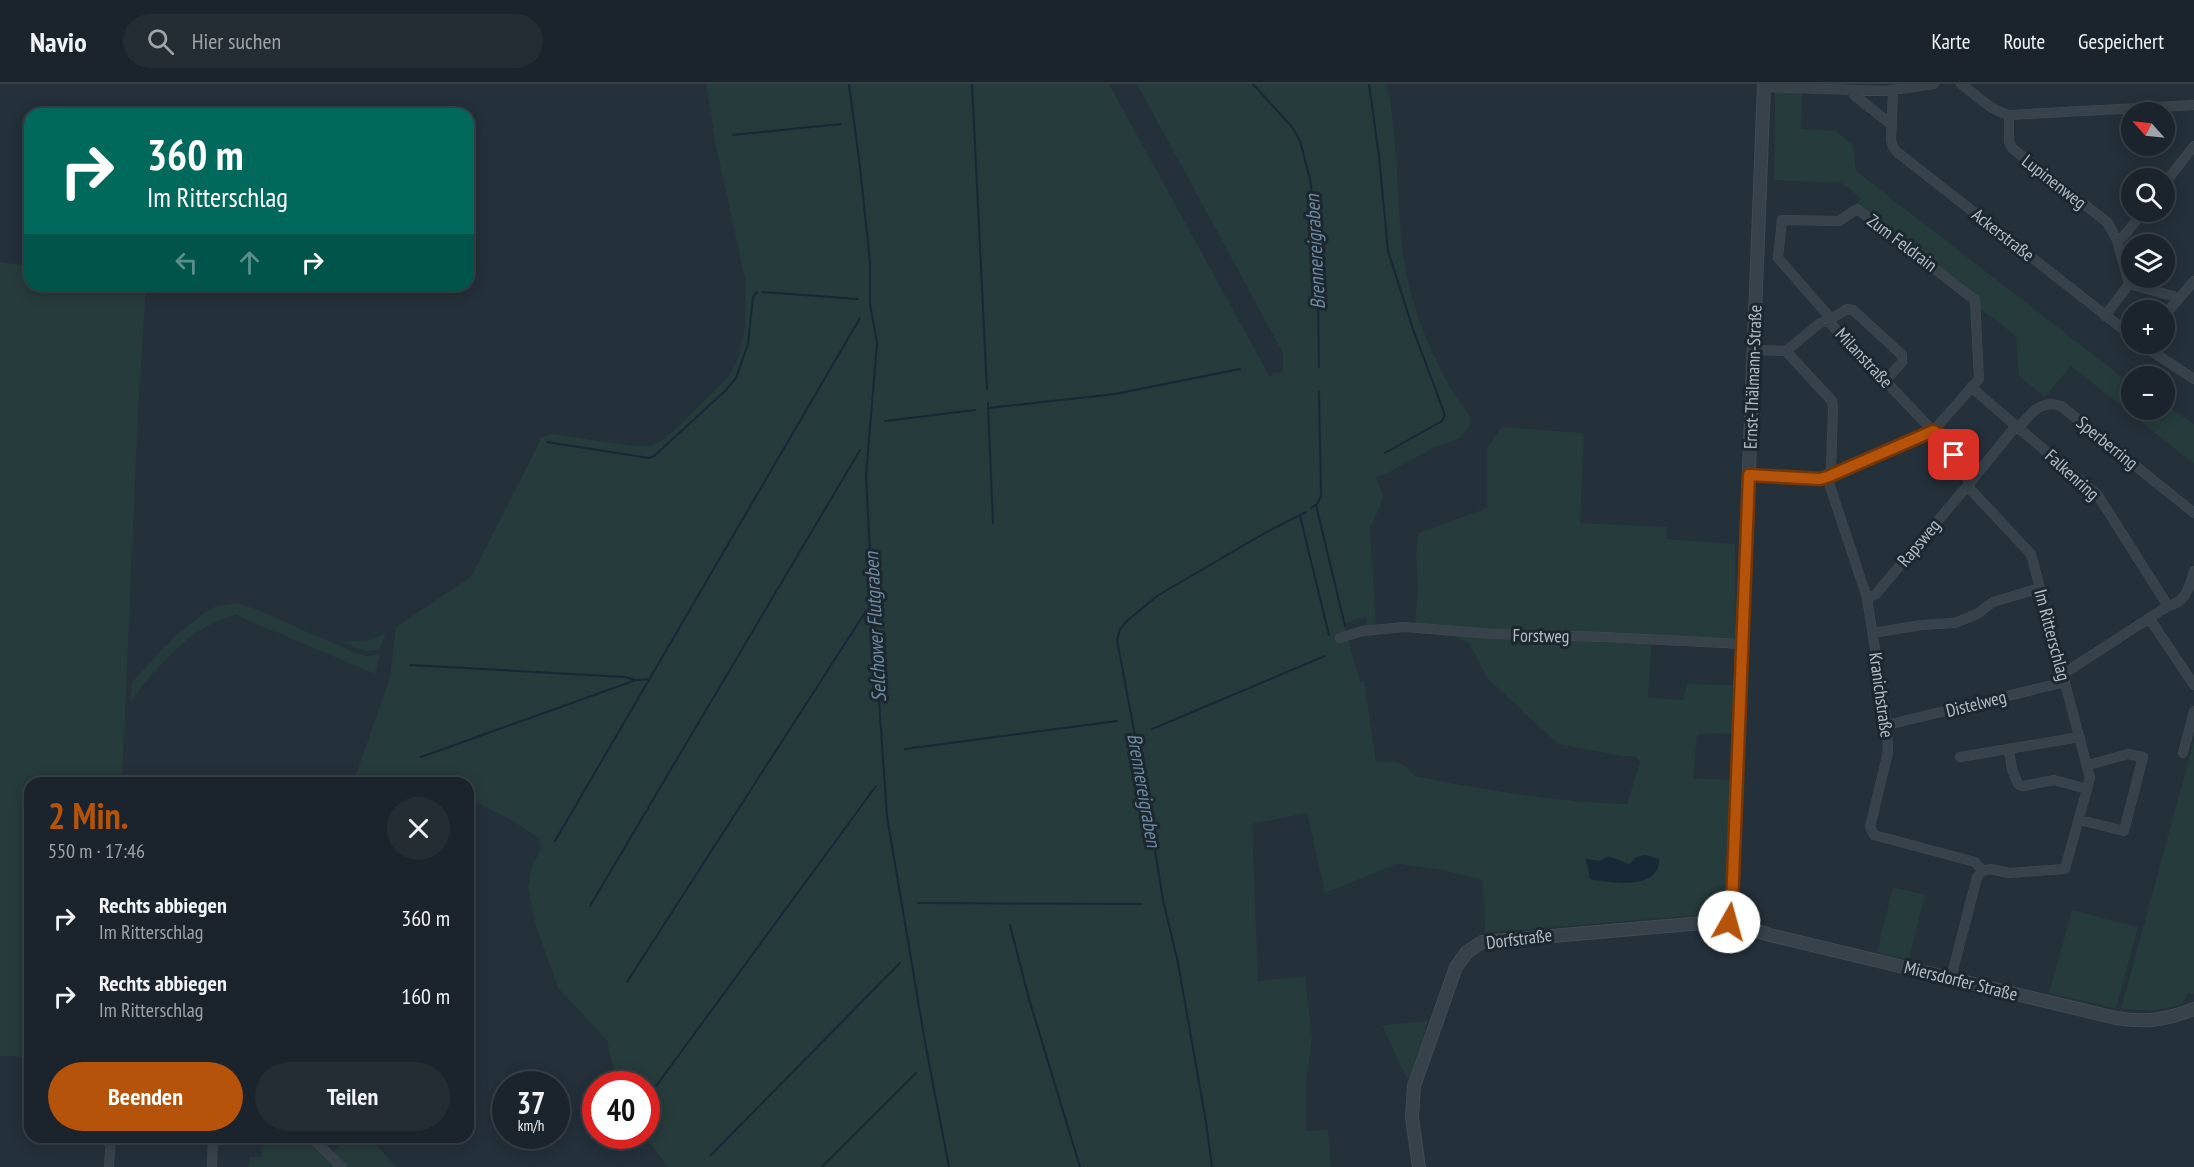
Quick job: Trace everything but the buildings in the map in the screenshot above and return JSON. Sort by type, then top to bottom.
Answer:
[{"type":"street","points":[[1764,85],[1893,91],[1934,84]]},
{"type":"street","points":[[1961,84],[1988,106],[2009,115],[2194,105]]},
{"type":"street","name":"Ernst-Thälmann-Straße","points":[[1729,922],[1732,904],[1743,644],[1764,85]]},
{"type":"street","points":[[1853,90],[1854,94],[1892,125]]},
{"type":"street","name":"Ackerstraße","points":[[1893,91],[1893,147],[1897,152],[2121,328]]},
{"type":"street","name":"Lupinenweg","points":[[2009,115],[2009,141],[2012,148],[2108,222],[2121,255]]},
{"type":"street","points":[[2175,170],[2194,146]]},
{"type":"street","name":"Zum Feldrain","points":[[1828,321],[1827,314],[1779,261],[1782,220],[1839,221],[1857,209],[1975,300],[1979,379],[1971,387]]},
{"type":"street","points":[[2117,240],[2123,237],[2135,222]]},
{"type":"street","points":[[2175,303],[2194,281]]},
{"type":"street","points":[[2105,316],[2126,288]]},
{"type":"street","points":[[2144,288],[2173,296],[2178,300]]},
{"type":"street","points":[[1828,321],[1847,309],[1853,310],[1902,355],[1902,362],[1885,381]]},
{"type":"street","name":"Milanstraße","points":[[1786,351],[1820,323],[1828,321],[1933,431]]},
{"type":"street","points":[[1754,350],[1786,351]]},
{"type":"street","name":"Kranichstraße","points":[[1786,351],[1832,401],[1831,476],[1867,598],[1887,725],[1888,752],[1870,827],[1874,835],[1974,862],[1983,871]]},
{"type":"street","points":[[2156,354],[2194,379]]},
{"type":"street","points":[[1749,475],[1820,479],[1831,476],[1933,431],[1971,387]]},
{"type":"street","name":"Falkenring","points":[[1971,387],[2097,494],[2168,606]]},
{"type":"street","name":"Sperberring","points":[[2017,427],[2036,408],[2054,404],[2061,406],[2194,513]]},
{"type":"street","points":[[1968,485],[2017,427]]},
{"type":"street","name":"Im Ritterschlag","points":[[1933,431],[1939,434],[1965,471],[1968,485],[1976,496],[2031,554],[2090,778],[2066,869],[2009,873],[1990,869],[1983,871]]},
{"type":"street","name":"Rapsweg","points":[[1867,598],[1876,594],[1968,485]]},
{"type":"street","points":[[2064,678],[2149,618],[2186,596],[2194,571]]},
{"type":"street","points":[[1873,633],[1955,622],[1977,615],[1993,602],[2040,588]]},
{"type":"street","points":[[2149,618],[2194,685]]},
{"type":"street","name":"Forstweg","points":[[1340,638],[1362,631],[1405,627],[1493,634],[1743,644]]},
{"type":"street","name":"Distelweg","points":[[1887,725],[2064,678]]},
{"type":"street","points":[[2183,753],[2194,711]]},
{"type":"street","points":[[1960,757],[2080,737]]},
{"type":"street","points":[[2009,749],[2012,770],[2018,784],[2024,786],[2054,780],[2087,789]]},
{"type":"street","points":[[2080,820],[2124,831],[2143,758],[2128,754],[2088,765]]},
{"type":"street","points":[[1951,978],[1977,877],[1983,871]]},
{"type":"street","name":"Miersdorfer Straße","points":[[1729,922],[1770,935],[2130,1020],[2159,1020],[2194,1009]]},
{"type":"street","name":"Dorfstraße","points":[[1419,1167],[1412,1118],[1414,1086],[1456,967],[1467,951],[1488,941],[1729,922]]},
{"type":"street","points":[[110,1167],[111,1143]]},
{"type":"street","points":[[212,1167],[213,1143]]},
{"type":"street","points":[[317,1143],[342,1167]]},
{"type":"green space","points":[[706,84],[1109,84],[1270,377],[1274,372],[1283,373],[1283,353],[1137,84],[1387,84],[1395,137],[1402,244],[1412,297],[1439,367],[1471,420],[1469,427],[1460,438],[1433,448],[1388,473],[1376,477],[1383,495],[1370,527],[1376,626],[1367,628],[1366,616],[1344,624],[1360,682],[1364,681],[1376,761],[1398,763],[1415,776],[1467,786],[1547,798],[1627,804],[1640,762],[1635,756],[1621,756],[1558,744],[1487,678],[1470,644],[1434,626],[1415,624],[1418,589],[1416,554],[1418,533],[1487,508],[1487,449],[1501,427],[1584,433],[1580,523],[1667,527],[1666,539],[1735,544],[1736,641],[1652,636],[1648,698],[1683,700],[1687,684],[1734,685],[1732,733],[1697,734],[1693,778],[1730,780],[1724,913],[1485,933],[1483,880],[1437,869],[1397,864],[1325,893],[1307,813],[1252,824],[1258,981],[1305,976],[1312,1039],[1306,1083],[1306,1131],[1328,1130],[1331,1167],[668,1167],[654,1149],[660,1149],[660,1071],[614,1071],[607,1040],[558,988],[536,926],[528,887],[532,866],[541,849],[539,838],[508,818],[474,801],[474,777],[355,777],[390,677],[396,627],[471,577],[542,437],[552,434],[634,446],[652,446],[666,438],[728,377],[738,359],[745,327],[746,284],[715,141]]},
{"type":"green space","points":[[1775,91],[1802,92],[1801,129],[1836,131],[1853,145],[1856,171],[2121,376],[2121,406],[2071,366],[2045,397],[2019,376],[2016,336],[1979,308],[1978,298],[1856,204],[1861,198],[1842,183],[1774,180]]},
{"type":"green space","points":[[0,262],[24,265],[24,291],[146,291],[138,411],[122,777],[24,777],[24,1057],[0,1056]]},
{"type":"green space","points":[[2175,412],[2194,424],[2194,464],[2139,420],[2175,420]]},
{"type":"green space","points":[[237,603],[356,653],[367,656],[380,654],[375,674],[236,615],[219,620],[189,638],[151,675],[130,703],[132,682],[175,636],[208,610]]},
{"type":"green space","points":[[386,633],[379,650],[366,651],[341,642],[370,640]]},
{"type":"green space","points":[[2194,740],[2194,994],[2189,993],[2181,1005],[2153,1011],[2121,1009]]},
{"type":"green space","points":[[1893,887],[1925,895],[1909,960],[1877,952]]},
{"type":"green space","points":[[2072,910],[2138,927],[2116,1009],[2049,993]]},
{"type":"green space","points":[[1428,1021],[1410,1077],[1406,1077],[1382,1025]]},
{"type":"green space","points":[[262,1143],[310,1143],[327,1159],[342,1143],[375,1143],[397,1167],[248,1167],[249,1157],[261,1157]]},
{"type":"water","points":[[1645,855],[1659,859],[1657,869],[1652,876],[1643,880],[1621,883],[1590,879],[1586,859],[1600,861],[1608,856],[1629,864],[1637,857]]},
{"type":"waterway","name":"Selchower Flutgraben","points":[[849,84],[870,262],[870,304],[877,343],[866,475],[887,816],[925,1042],[949,1167]]},
{"type":"waterway","points":[[972,84],[987,390]]},
{"type":"waterway","name":"Brennereigraben","points":[[1253,84],[1292,127],[1300,141],[1310,179],[1317,233],[1319,367]]},
{"type":"waterway","points":[[1369,84],[1388,251],[1413,329],[1445,415],[1442,421],[1385,453]]},
{"type":"waterway","points":[[733,135],[841,124]]},
{"type":"waterway","points":[[547,442],[649,458],[654,456],[725,391],[736,378],[748,344],[753,297],[757,292]]},
{"type":"waterway","points":[[762,292],[858,299]]},
{"type":"waterway","points":[[555,841],[860,318]]},
{"type":"waterway","points":[[988,408],[1115,394],[1240,369]]},
{"type":"waterway","name":"Brennereigraben","points":[[1311,508],[1317,504],[1321,496],[1319,392]]},
{"type":"waterway","points":[[988,403],[993,523]]},
{"type":"waterway","points":[[885,421],[975,410]]},
{"type":"waterway","points":[[590,906],[860,450]]},
{"type":"waterway","points":[[1316,505],[1345,626]]},
{"type":"waterway","name":"Brennereigraben","points":[[1212,1167],[1178,963],[1163,900],[1117,640],[1120,629],[1128,620],[1157,596],[1263,534],[1306,512]]},
{"type":"waterway","points":[[1300,516],[1329,635]]},
{"type":"waterway","points":[[627,982],[864,614]]},
{"type":"waterway","points":[[1152,729],[1325,656]]},
{"type":"waterway","points":[[410,665],[625,677],[635,680]]},
{"type":"waterway","points":[[421,757],[636,680],[650,679]]},
{"type":"waterway","points":[[905,749],[1117,721]]},
{"type":"waterway","points":[[660,1081],[876,786]]},
{"type":"waterway","points":[[918,903],[1142,904]]},
{"type":"waterway","points":[[1010,925],[1029,999],[1080,1167]]},
{"type":"waterway","points":[[711,1155],[900,963]]},
{"type":"waterway","points":[[822,1167],[916,1073]]},
{"type":"route","points":[[1729,922],[1732,904],[1749,475],[1820,479],[1933,431],[1939,434],[1954,455]]}]
